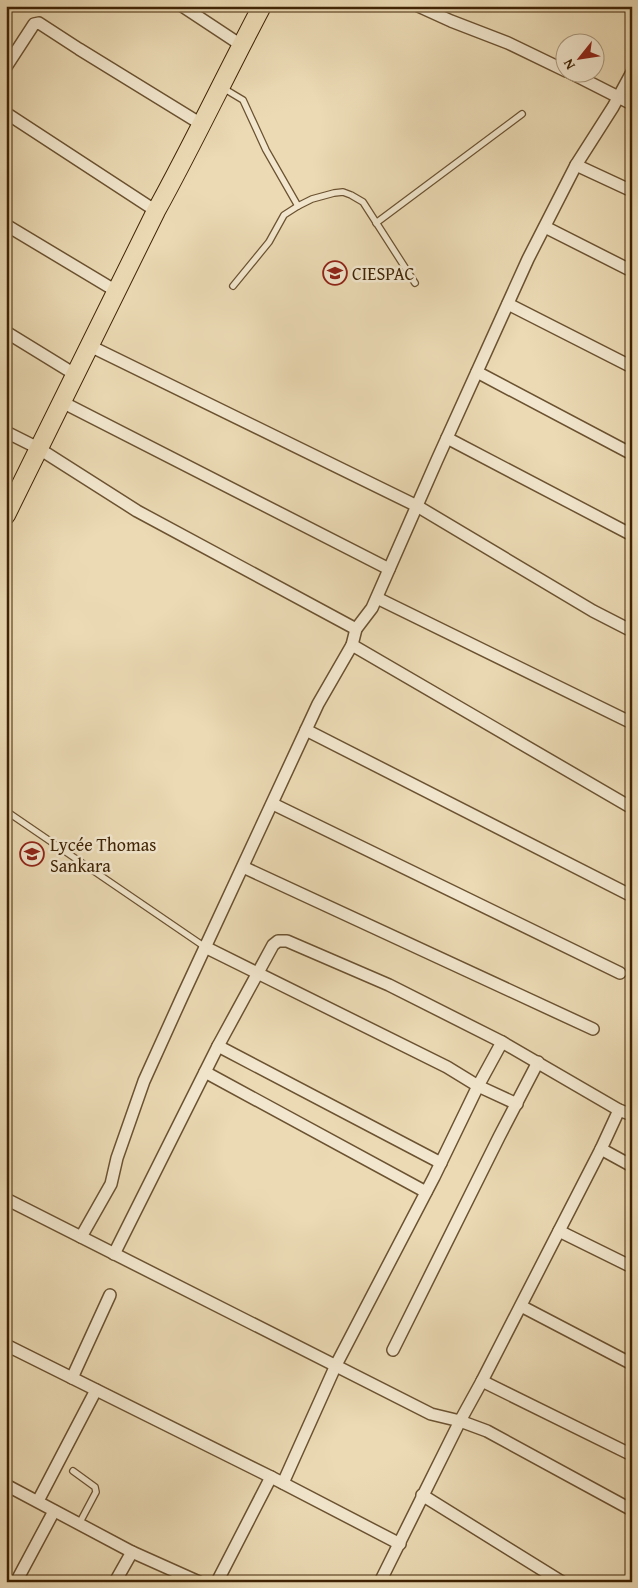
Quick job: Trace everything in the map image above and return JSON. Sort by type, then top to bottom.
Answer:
[{"type":"highway","points":[[6,515],[156,211],[180,168],[200,124],[262,6]]},
{"type":"street","points":[[182,6],[241,45]]},
{"type":"street","points":[[418,6],[508,43],[556,67]]},
{"type":"street","points":[[6,67],[34,24],[39,23],[200,124]]},
{"type":"street","points":[[80,1237],[111,1184],[117,1158],[144,1081],[205,947],[318,704],[352,645],[356,629],[377,598],[528,260],[576,165],[632,72]]},
{"type":"street","points":[[587,82],[632,104]]},
{"type":"street","points":[[6,113],[156,211]]},
{"type":"street","points":[[576,165],[632,191]]},
{"type":"street","points":[[6,225],[116,291]]},
{"type":"street","points":[[545,227],[632,271]]},
{"type":"street","points":[[508,304],[632,367]]},
{"type":"street","points":[[6,332],[76,375]]},
{"type":"street","points":[[90,346],[417,506],[593,611],[632,631]]},
{"type":"street","points":[[477,372],[632,454]]},
{"type":"street","points":[[62,402],[389,569]]},
{"type":"street","points":[[6,432],[38,448],[137,511],[356,629]]},
{"type":"street","points":[[447,438],[632,535]]},
{"type":"street","points":[[377,598],[632,723]]},
{"type":"street","points":[[352,645],[632,808]]},
{"type":"street","points":[[306,730],[632,896]]},
{"type":"street","points":[[273,804],[620,973]]},
{"type":"street","points":[[243,867],[593,1029]]},
{"type":"street","points":[[114,1254],[218,1046],[257,973],[273,945],[278,941],[286,941],[389,985],[502,1042],[619,1110],[632,1115]]},
{"type":"street","points":[[205,947],[517,1104]]},
{"type":"street","points":[[282,1483],[336,1365],[502,1042]]},
{"type":"street","points":[[218,1046],[441,1163]]},
{"type":"street","points":[[393,1350],[538,1062]]},
{"type":"street","points":[[205,1072],[426,1192]]},
{"type":"street","points":[[383,1580],[422,1495],[602,1149],[619,1110]]},
{"type":"street","points":[[602,1149],[632,1166]]},
{"type":"street","points":[[6,1199],[431,1414],[460,1421],[487,1431],[632,1510]]},
{"type":"street","points":[[559,1231],[632,1267]]},
{"type":"street","points":[[72,1378],[110,1295]]},
{"type":"street","points":[[521,1306],[632,1364]]},
{"type":"street","points":[[6,1345],[271,1477],[400,1544]]},
{"type":"street","points":[[482,1381],[632,1455]]},
{"type":"street","points":[[38,1501],[96,1390]]},
{"type":"street","points":[[217,1582],[271,1477]]},
{"type":"street","points":[[6,1485],[132,1552],[199,1582]]},
{"type":"street","points":[[422,1495],[562,1582]]},
{"type":"street","points":[[16,1582],[54,1510]]},
{"type":"street","points":[[114,1582],[132,1552]]},
{"type":"lane","points":[[220,86],[243,100],[266,150],[298,206]]},
{"type":"lane","points":[[376,223],[522,114]]},
{"type":"lane","points":[[233,286],[270,242],[284,216],[298,206],[322,195],[343,192],[351,194],[363,202],[415,283]]},
{"type":"lane","points":[[6,811],[205,947]]},
{"type":"lane","points":[[73,1471],[95,1487],[96,1492],[79,1524]]},
{"type":"place","name":"CIESPAC","points":[[335,273]]},
{"type":"place","name":"Lycée Thomas Sankara","points":[[32,854]]}]
